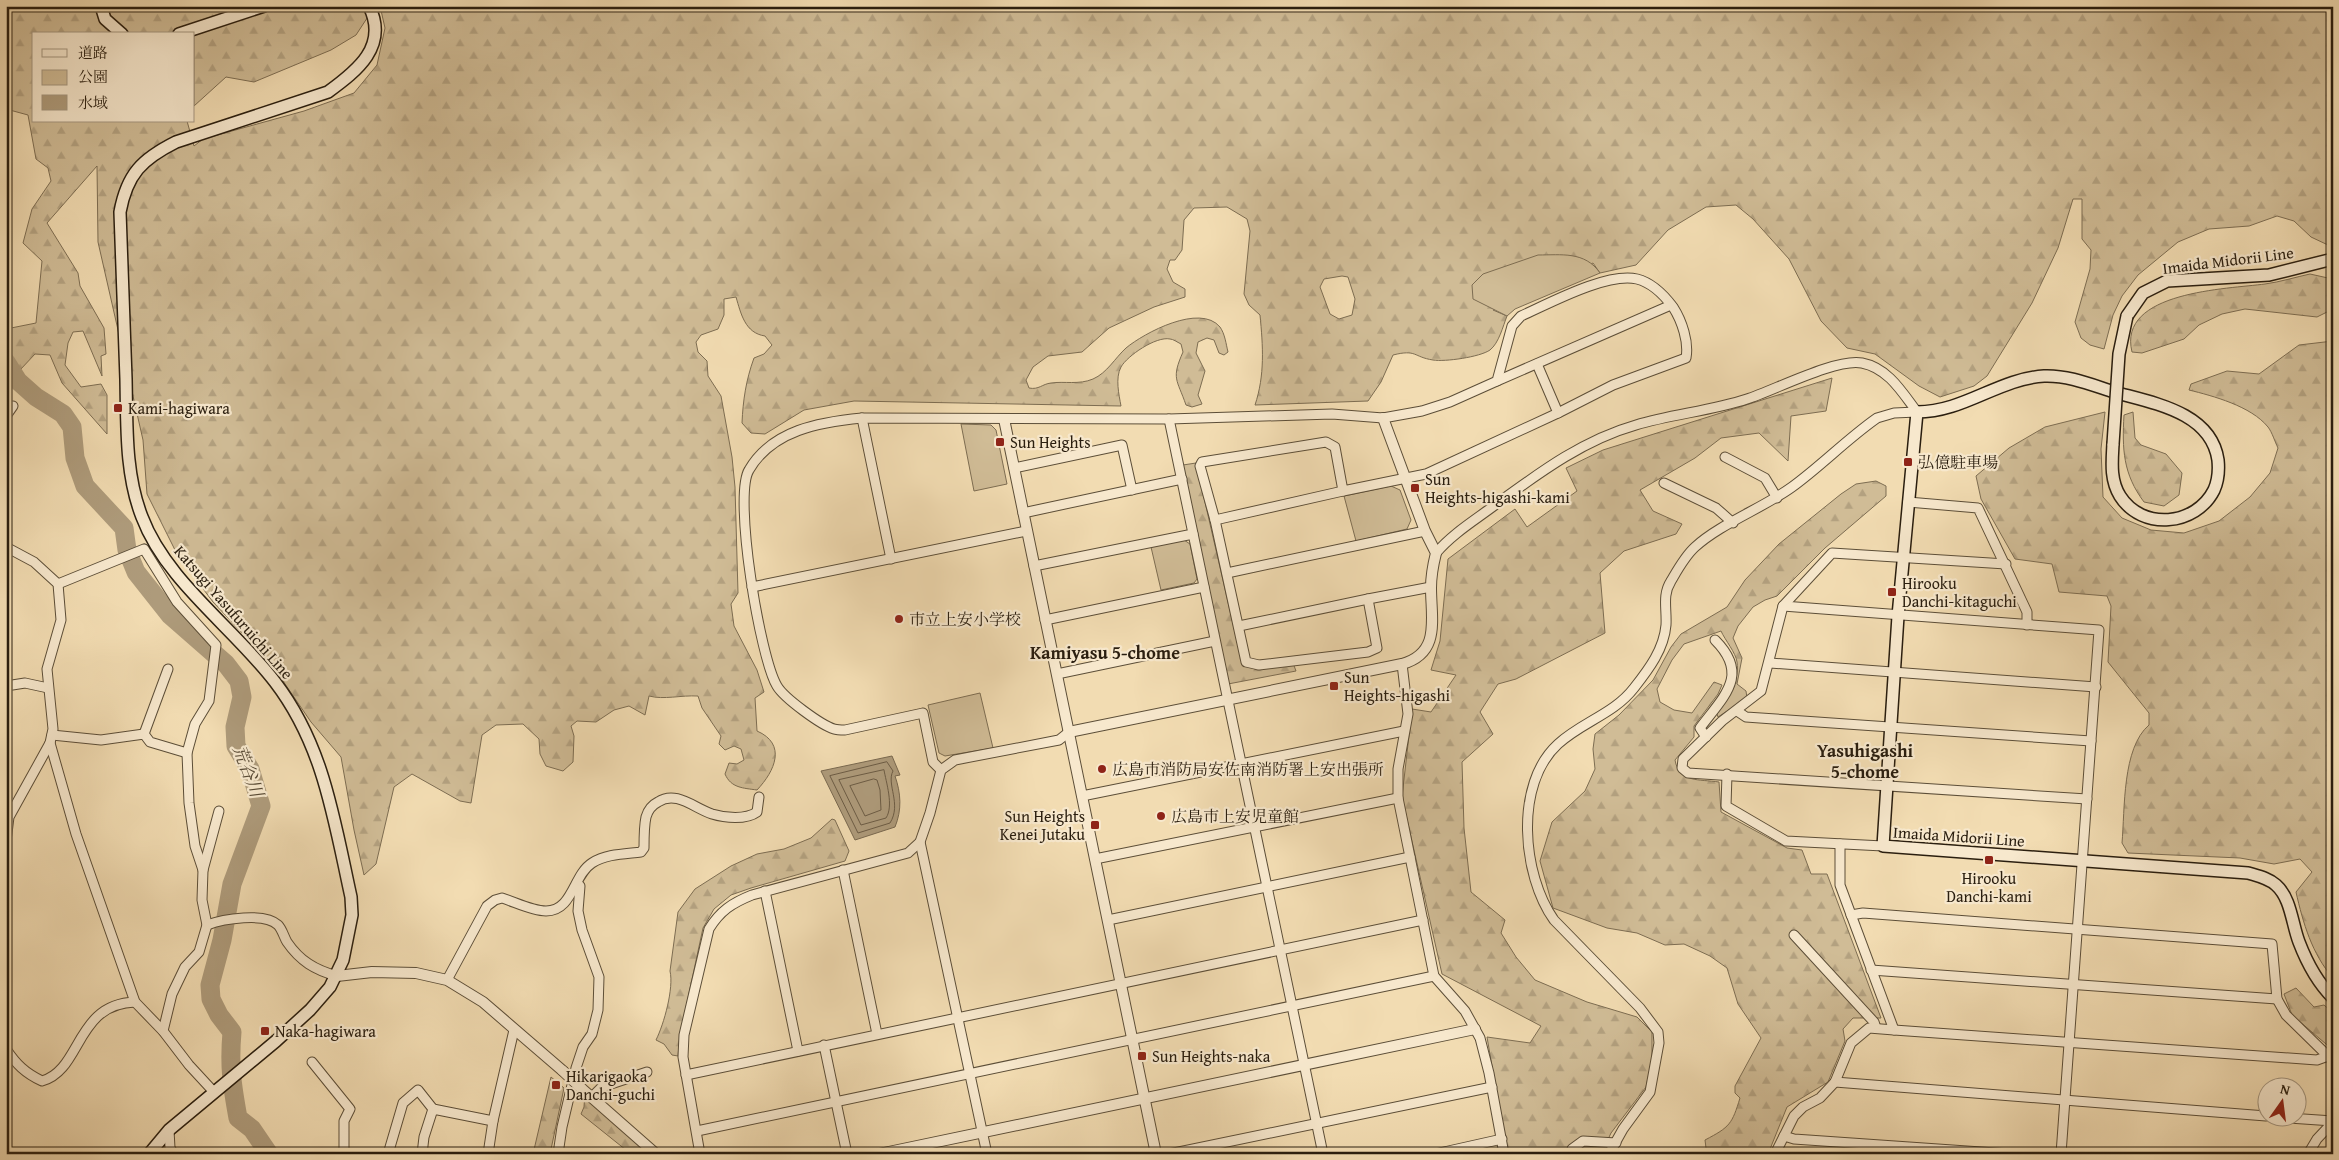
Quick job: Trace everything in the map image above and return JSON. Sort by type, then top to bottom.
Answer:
[{"type":"main road","points":[[101,6],[106,19],[120,32]]},
{"type":"main road","points":[[185,32],[264,6]]},
{"type":"main road","name":"Katsugi Yasufuruichi Line","points":[[149,1154],[169,1130],[310,1010],[337,976],[352,914],[351,897],[325,780],[305,729],[274,681],[180,577],[161,552],[142,519],[134,491],[128,439],[120,212],[124,194],[131,178],[155,152],[176,142],[328,92],[362,65],[372,47],[376,32],[374,17],[369,6]]},
{"type":"main road","name":"Imaida Midorii Line","points":[[2333,258],[2269,275],[2167,282],[2153,286],[2143,293],[2127,316],[2119,354],[2112,444],[2113,479],[2120,496],[2128,506],[2140,514],[2160,519],[2179,519],[2191,514],[2204,504],[2214,490],[2218,477],[2216,450],[2209,434],[2200,425],[2180,413],[2154,403],[2067,378],[2044,376],[2014,382],[1967,403],[1946,409],[1917,412],[1898,616],[1883,846],[2248,873],[2264,877],[2276,886],[2284,896],[2308,964],[2323,988],[2333,998]]},
{"type":"street","points":[[1216,520],[1426,474],[1558,413],[1613,385],[1686,358],[1688,349],[1679,316],[1660,290],[1637,279],[1599,282],[1521,316],[1512,326],[1497,382]]},
{"type":"street","points":[[941,770],[934,762],[923,713],[845,730],[834,730],[785,698],[776,684],[766,653],[747,560],[744,495],[748,471],[760,455],[781,438],[804,427],[827,421],[862,418],[1169,419],[1332,414],[1384,418],[1422,412],[1497,382],[1672,305]]},
{"type":"street","points":[[700,1154],[683,1056],[684,1035],[709,930],[718,915],[731,904],[765,891],[908,853],[920,842],[941,770],[954,760],[1059,740],[1069,732],[1412,662],[1426,650],[1432,637],[1431,587],[1436,553],[1454,535],[1547,467],[1610,433],[1644,423],[1746,400],[1836,365],[1860,362],[1872,366],[1896,384],[1917,412]]},
{"type":"street","points":[[1537,364],[1558,413]]},
{"type":"street","points":[[6,416],[13,406]]},
{"type":"street","points":[[1610,1154],[1650,1092],[1660,1043],[1658,1032],[1640,1008],[1554,920],[1544,906],[1535,881],[1529,851],[1527,826],[1529,805],[1536,779],[1551,750],[1560,742],[1619,704],[1655,661],[1666,625],[1666,593],[1670,583],[1689,553],[1705,539],[1776,498],[1877,418],[1894,413],[1917,412]]},
{"type":"street","points":[[862,418],[891,559]]},
{"type":"street","points":[[1384,418],[1425,531],[1436,553]]},
{"type":"street","points":[[1004,419],[1156,1154]]},
{"type":"street","points":[[1169,419],[1323,1154]]},
{"type":"street","points":[[1343,491],[1335,447],[1326,442],[1202,462],[1200,466],[1216,520],[1246,662],[1259,665],[1368,652],[1377,648],[1368,600]]},
{"type":"street","points":[[1014,468],[1122,446],[1132,490]]},
{"type":"street","points":[[1725,458],[1765,478],[1776,498]]},
{"type":"street","points":[[1023,513],[1182,479]]},
{"type":"street","points":[[1664,482],[1716,508],[1733,523]]},
{"type":"street","points":[[1908,502],[1978,508],[2027,612],[2027,625]]},
{"type":"street","points":[[752,587],[1026,531]]},
{"type":"street","points":[[1227,573],[1425,531]]},
{"type":"street","points":[[1034,566],[1193,534]]},
{"type":"street","points":[[6,547],[34,562],[58,584],[62,620],[47,669],[53,729],[51,739],[9,817],[6,841]]},
{"type":"street","points":[[58,584],[144,550],[177,602],[216,645],[209,701],[195,724],[187,753],[189,803],[195,846],[204,870]]},
{"type":"street","points":[[2006,564],[1903,559],[1832,553],[1783,606],[1770,663],[1761,691],[1722,721],[1683,760],[1682,768],[1688,773],[1886,784],[2087,799]]},
{"type":"street","points":[[1045,620],[1204,587]]},
{"type":"street","points":[[1239,626],[1431,587]]},
{"type":"street","points":[[1783,606],[2099,630],[2061,1154]]},
{"type":"street","points":[[1706,737],[1700,728],[1724,696],[1733,666],[1728,653],[1715,640]]},
{"type":"street","points":[[1057,674],[1215,642]]},
{"type":"street","points":[[1770,663],[2096,687]]},
{"type":"street","points":[[1402,664],[1408,714],[1398,768],[1398,798],[1434,976],[1464,1011],[1480,1038],[1492,1087],[1504,1154]]},
{"type":"street","points":[[144,734],[168,669]]},
{"type":"street","points":[[6,686],[25,683],[48,688]]},
{"type":"street","points":[[1737,711],[1746,717],[2091,741]]},
{"type":"street","points":[[1082,796],[1404,730]]},
{"type":"street","points":[[144,734],[150,742],[187,753]]},
{"type":"street","points":[[51,739],[100,740],[144,734]]},
{"type":"street","points":[[51,739],[76,834],[135,1002],[163,1031],[189,1065],[216,1089]]},
{"type":"street","points":[[1727,774],[1726,806],[1786,840],[1883,846]]},
{"type":"street","points":[[447,980],[487,906],[494,900],[502,898],[545,911],[557,909],[565,903],[592,863],[612,855],[640,852],[644,848],[646,815],[652,806],[662,799],[670,797],[681,799],[712,814],[729,817],[751,816],[757,812],[759,797]]},
{"type":"street","points":[[1095,860],[1398,798]]},
{"type":"street","points":[[163,1031],[172,994],[185,967],[199,952],[207,925],[202,900],[204,870],[219,810]]},
{"type":"street","points":[[920,842],[987,1154]]},
{"type":"street","points":[[1840,844],[1840,885],[1894,1030]]},
{"type":"street","points":[[1108,920],[1410,857]]},
{"type":"street","points":[[843,870],[877,1034]]},
{"type":"street","points":[[558,1154],[562,1127],[576,1068],[583,1047],[592,1034],[598,1010],[599,977],[582,930],[578,911],[580,886],[577,883]]},
{"type":"street","points":[[765,891],[798,1051]]},
{"type":"street","points":[[1851,915],[1863,913],[2272,944],[2277,999],[2286,1015],[2330,1058]]},
{"type":"street","points":[[207,925],[220,920],[263,918],[278,925],[296,956],[307,964],[337,976],[372,972],[416,973],[447,980],[483,1002],[564,1071],[656,1154]]},
{"type":"street","points":[[686,1075],[1423,920]]},
{"type":"street","points":[[1794,935],[1874,1022],[1876,1028]]},
{"type":"street","points":[[1871,970],[2073,986],[2277,999]]},
{"type":"street","points":[[697,1131],[1434,976]]},
{"type":"street","points":[[6,1049],[20,1068],[33,1077],[42,1081],[52,1078],[71,1056],[80,1037],[104,1010],[120,1002],[135,1002]]},
{"type":"street","points":[[1775,1154],[1794,1116],[1820,1098],[1836,1082],[1851,1043],[1869,1028],[2069,1044],[2317,1060],[2330,1058]]},
{"type":"street","points":[[879,1154],[1475,1029]]},
{"type":"street","points":[[488,1154],[493,1121],[514,1030]]},
{"type":"street","points":[[824,1046],[847,1154]]},
{"type":"street","points":[[312,1062],[350,1109],[344,1121],[344,1154]]},
{"type":"street","points":[[592,1097],[602,1087],[647,1072]]},
{"type":"street","points":[[1836,1082],[2256,1115]]},
{"type":"street","points":[[1168,1154],[1213,1149],[1316,1123],[1492,1087]]},
{"type":"street","points":[[388,1154],[403,1103],[418,1090],[433,1109],[493,1121]]},
{"type":"street","points":[[422,1154],[424,1137],[433,1109]]},
{"type":"street","points":[[2306,1119],[2333,1121]]},
{"type":"street","points":[[2308,1154],[2317,1139],[2333,1121]]},
{"type":"street","points":[[169,1130],[170,1148],[174,1154]]},
{"type":"street","points":[[1784,1136],[1794,1139],[2010,1154]]},
{"type":"street","points":[[1435,1154],[1502,1139]]},
{"type":"street","points":[[1571,1154],[1572,1149],[1583,1141],[1616,1142]]},
{"type":"green space","points":[[6,6],[375,6],[356,35],[331,50],[254,82],[226,77],[195,105],[195,32],[32,32],[32,122],[187,122],[194,146],[203,139],[304,111],[354,93],[377,65],[385,28],[380,6],[2333,6],[2333,243],[2328,245],[2311,237],[2294,221],[2277,216],[2249,226],[2209,229],[2178,242],[2138,275],[2122,296],[2113,315],[2104,349],[2090,345],[2081,338],[2075,322],[2090,269],[2091,250],[2082,239],[2082,199],[2073,199],[2058,248],[2032,303],[1987,376],[1974,386],[1940,397],[1919,386],[1875,354],[1847,348],[1821,321],[1789,259],[1753,219],[1736,205],[1706,207],[1668,230],[1636,265],[1600,273],[1593,263],[1493,310],[1507,316],[1496,343],[1485,353],[1446,360],[1427,359],[1411,353],[1393,355],[1381,382],[1368,401],[1255,405],[1262,372],[1262,349],[1260,315],[1249,305],[1244,294],[1250,231],[1247,219],[1227,207],[1194,208],[1184,220],[1182,250],[1175,260],[1170,260],[1167,269],[1173,282],[1185,289],[1185,297],[1154,307],[1109,328],[1082,352],[1048,356],[1033,367],[1026,380],[1029,388],[1038,388],[1051,383],[1082,382],[1093,379],[1107,369],[1126,348],[1158,328],[1186,319],[1199,318],[1211,320],[1220,327],[1228,352],[1224,355],[1219,353],[1214,340],[1207,338],[1198,342],[1196,353],[1205,371],[1198,395],[1202,404],[1192,407],[1186,405],[1176,374],[1183,352],[1181,344],[1164,339],[1142,348],[1121,367],[1118,381],[1121,406],[854,401],[804,410],[765,434],[751,433],[742,423],[747,382],[754,358],[764,354],[772,345],[765,336],[758,334],[748,327],[736,297],[724,299],[724,315],[718,329],[701,335],[696,342],[698,352],[707,361],[708,376],[721,396],[732,457],[735,487],[738,593],[731,604],[734,626],[757,670],[764,692],[755,698],[757,731],[766,736],[775,750],[775,758],[769,775],[757,790],[734,785],[728,779],[725,774],[729,763],[737,764],[744,760],[741,749],[734,746],[725,750],[719,744],[721,736],[702,708],[698,696],[661,698],[649,696],[645,715],[629,706],[614,710],[596,722],[577,721],[571,726],[574,736],[573,762],[563,771],[546,766],[540,754],[539,739],[523,724],[496,725],[482,735],[471,803],[460,801],[412,774],[394,787],[376,864],[364,875],[341,757],[311,722],[272,665],[213,602],[177,554],[147,494],[143,440],[98,242],[97,166],[47,223],[78,273],[80,286],[104,328],[106,354],[101,356],[102,376],[83,331],[73,332],[68,343],[65,365],[81,387],[101,384],[107,395],[107,434],[62,383],[50,355],[35,354],[20,370],[6,347],[6,329],[36,323],[42,261],[23,243],[32,209],[51,181],[48,168],[36,159],[28,115],[6,109]],"holes":[[[1348,277],[1355,299],[1352,315],[1339,319],[1330,314],[1320,287],[1324,279]]]},
{"type":"green space","points":[[1538,255],[1564,255],[1580,258],[1594,266],[1600,273],[1515,309],[1507,316],[1473,299],[1472,285],[1483,274]]},
{"type":"green space","points":[[2310,274],[2328,278],[2333,283],[2333,309],[2317,317],[2245,309],[2222,314],[2199,325],[2184,339],[2142,353],[2132,352],[2132,332],[2141,316],[2158,305],[2179,297],[2203,292],[2271,283]]},
{"type":"green space","points":[[2333,341],[2333,978],[2319,959],[2309,938],[2302,915],[2296,892],[2312,872],[2300,859],[2274,864],[2240,858],[2128,853],[2122,843],[2126,780],[2134,748],[2140,735],[2149,725],[2149,713],[2108,662],[2111,606],[2107,596],[2059,592],[2052,564],[2015,559],[1981,499],[1976,476],[2009,448],[2045,427],[2105,412],[2101,449],[2103,497],[2122,518],[2151,530],[2184,533],[2219,521],[2250,497],[2270,473],[2278,448],[2269,429],[2252,413],[2231,403],[2189,390],[2191,384],[2227,371],[2259,374],[2299,345]]},
{"type":"green space","points":[[1832,378],[1826,411],[1791,416],[1788,461],[1759,433],[1721,438],[1695,458],[1640,490],[1653,511],[1682,524],[1676,534],[1624,551],[1600,573],[1605,633],[1516,679],[1498,684],[1480,712],[1493,734],[1462,762],[1464,828],[1471,892],[1505,920],[1501,933],[1516,957],[1535,980],[1587,1002],[1637,1017],[1652,1032],[1652,1059],[1646,1087],[1611,1133],[1601,1154],[1507,1154],[1487,1037],[1530,1043],[1541,1026],[1442,974],[1402,797],[1412,709],[1431,712],[1456,675],[1431,670],[1440,641],[1448,559],[1515,509],[1527,527],[1577,491],[1566,468],[1603,450]]},
{"type":"green space","points":[[2133,412],[2135,438],[2141,445],[2166,454],[2182,473],[2179,495],[2164,506],[2144,502],[2137,492],[2128,471],[2123,439],[2124,415]]},
{"type":"green space","points":[[961,424],[991,425],[996,430],[1007,484],[974,491]]},
{"type":"green space","points":[[1196,463],[1242,663],[1257,670],[1293,663],[1296,671],[1228,684],[1183,465]]},
{"type":"green space","points":[[1876,481],[1886,486],[1886,496],[1825,548],[1777,596],[1753,607],[1738,626],[1733,638],[1742,658],[1737,684],[1746,691],[1747,698],[1718,717],[1716,711],[1732,689],[1737,676],[1735,655],[1721,631],[1684,644],[1672,660],[1657,689],[1660,702],[1674,710],[1692,713],[1714,682],[1722,685],[1718,694],[1694,726],[1694,737],[1675,760],[1677,767],[1681,773],[1691,779],[1719,782],[1721,812],[1787,848],[1802,850],[1811,874],[1827,874],[1881,1018],[1853,1018],[1843,1029],[1845,1041],[1828,1082],[1787,1107],[1768,1154],[1710,1154],[1706,1148],[1705,1140],[1725,1128],[1735,1114],[1740,1098],[1735,1093],[1735,1086],[1761,1038],[1738,1004],[1727,968],[1710,956],[1684,944],[1665,945],[1637,933],[1607,928],[1553,908],[1540,861],[1552,822],[1585,791],[1595,769],[1593,749],[1595,734],[1619,715],[1653,680],[1671,647],[1681,634],[1727,607],[1745,580],[1779,544],[1841,494],[1856,484]]},
{"type":"green space","points":[[1391,486],[1400,490],[1411,520],[1407,529],[1356,541],[1344,496]]},
{"type":"green space","points":[[1184,540],[1190,544],[1197,579],[1194,583],[1161,590],[1151,547]]},
{"type":"green space","points":[[980,693],[993,748],[945,756],[939,753],[928,705]]},
{"type":"green space","points":[[832,819],[835,820],[849,851],[845,861],[731,895],[714,909],[703,928],[680,1035],[678,1056],[672,1055],[664,1044],[656,1040],[665,1016],[671,987],[670,971],[678,912],[695,889],[731,866],[757,854],[784,849],[811,838]]},
{"type":"green space","points":[[2296,988],[2314,1007],[2324,1005],[2333,1013],[2333,1050],[2292,1015],[2284,994]]},
{"type":"green space","points":[[551,1077],[564,1088],[550,1154],[533,1154]]},
{"type":"green space","points":[[585,1092],[653,1154],[628,1154],[626,1150],[581,1114],[584,1107]]},
{"type":"water","points":[[892,756],[900,775],[895,776],[900,802],[895,827],[855,840],[821,771]]},
{"type":"waterway","name":"荒谷川","points":[[6,362],[18,381],[36,397],[63,414],[72,427],[75,458],[85,486],[124,528],[127,550],[136,572],[170,615],[226,664],[239,681],[242,697],[235,727],[236,746],[250,769],[261,806],[232,884],[222,940],[210,985],[211,999],[219,1015],[232,1032],[232,1075],[238,1118],[252,1129],[269,1154]]},
{"type":"place","name":"Kami-hagiwara","points":[[118,408]]},
{"type":"place","name":"Sun Heights","points":[[1000,442]]},
{"type":"place","name":"弘億駐車場","points":[[1908,462]]},
{"type":"place","name":"Sun Heights-higashi-kami","points":[[1415,488]]},
{"type":"place","name":"Hirooku Danchi-kitaguchi","points":[[1892,592]]},
{"type":"place","name":"市立上安小学校","points":[[899,619]]},
{"type":"place","name":"Sun Heights-higashi","points":[[1334,686]]},
{"type":"place","name":"広島市消防局安佐南消防署上安出張所","points":[[1102,769]]},
{"type":"place","name":"広島市上安児童館","points":[[1161,816]]},
{"type":"place","name":"Sun Heights Kenei Jutaku","points":[[1095,825]]},
{"type":"place","name":"Hirooku Danchi-kami","points":[[1989,860]]},
{"type":"place","name":"Naka-hagiwara","points":[[265,1031]]},
{"type":"place","name":"Sun Heights-naka","points":[[1142,1056]]},
{"type":"place","name":"Hikarigaoka Danchi-guchi","points":[[556,1085]]},
{"type":"district","name":"Kamiyasu 5-chome","points":[[1105,653]]},
{"type":"district","name":"Yasuhigashi 5-chome","points":[[1865,761]]}]
